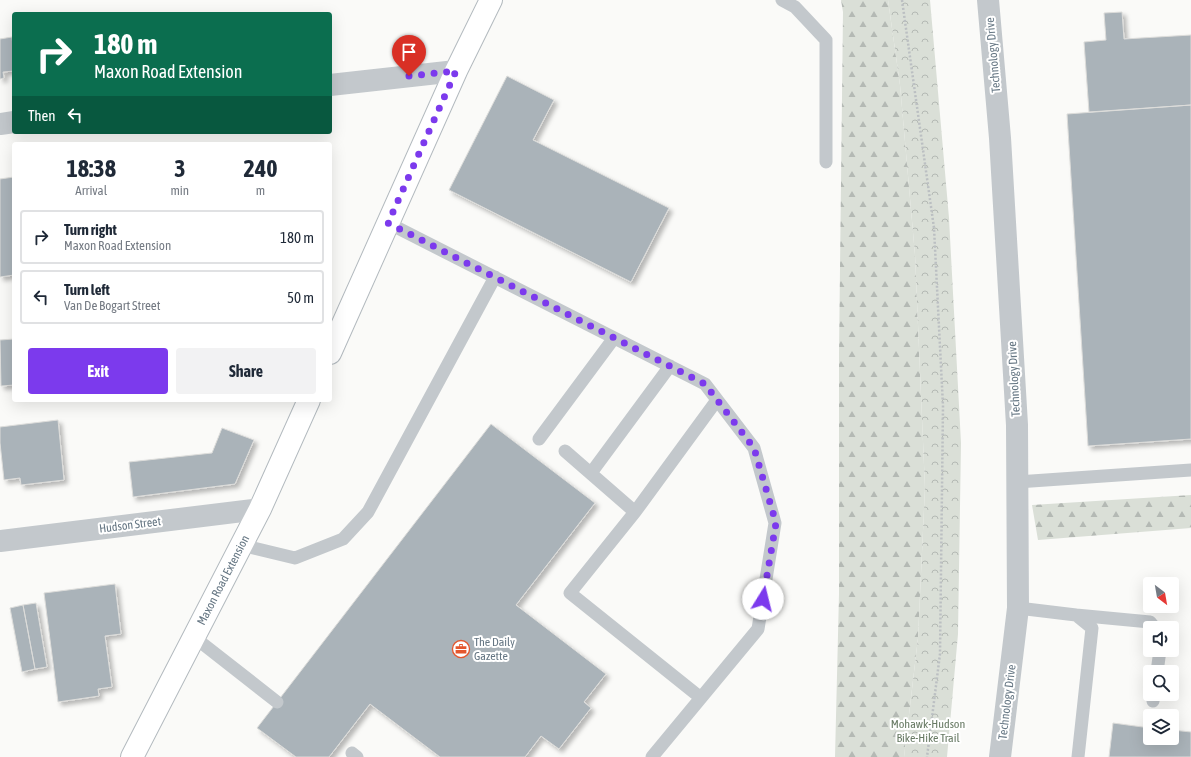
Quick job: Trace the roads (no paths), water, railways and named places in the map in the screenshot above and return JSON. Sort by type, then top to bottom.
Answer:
[{"type":"street","points":[[332,349],[456,71],[491,0]]},
{"type":"street","name":"Technology Drive","points":[[988,0],[1001,154],[1016,424],[1017,482],[1018,608],[1000,757]]},
{"type":"street","points":[[332,85],[456,71]]},
{"type":"street","points":[[0,124],[12,122]]},
{"type":"street","name":"Maxon Road Extension","points":[[138,755],[194,637],[260,509],[308,402]]},
{"type":"street","name":"Hudson Street","points":[[0,541],[260,509]]},
{"type":"lane","points":[[782,0],[795,7],[826,40],[826,162]]},
{"type":"lane","points":[[388,223],[705,384],[754,448],[776,523],[758,629],[652,757]]},
{"type":"lane","points":[[241,545],[295,558],[343,539],[368,512],[495,277]]},
{"type":"lane","points":[[539,439],[614,338]]},
{"type":"lane","points":[[591,473],[670,366]]},
{"type":"lane","points":[[701,698],[570,593],[635,512],[717,400]]},
{"type":"lane","points":[[565,451],[635,512]]},
{"type":"lane","points":[[1017,482],[1191,470]]},
{"type":"lane","points":[[1018,608],[1143,621]]},
{"type":"lane","points":[[1076,615],[1092,628],[1078,757]]},
{"type":"lane","points":[[194,637],[277,702]]},
{"type":"place","name":"The Daily Gazette","points":[[461,649]]},
{"type":"park label","name":"Mohawk-Hudson Bike-Hike Trail","points":[[928,731]]}]
